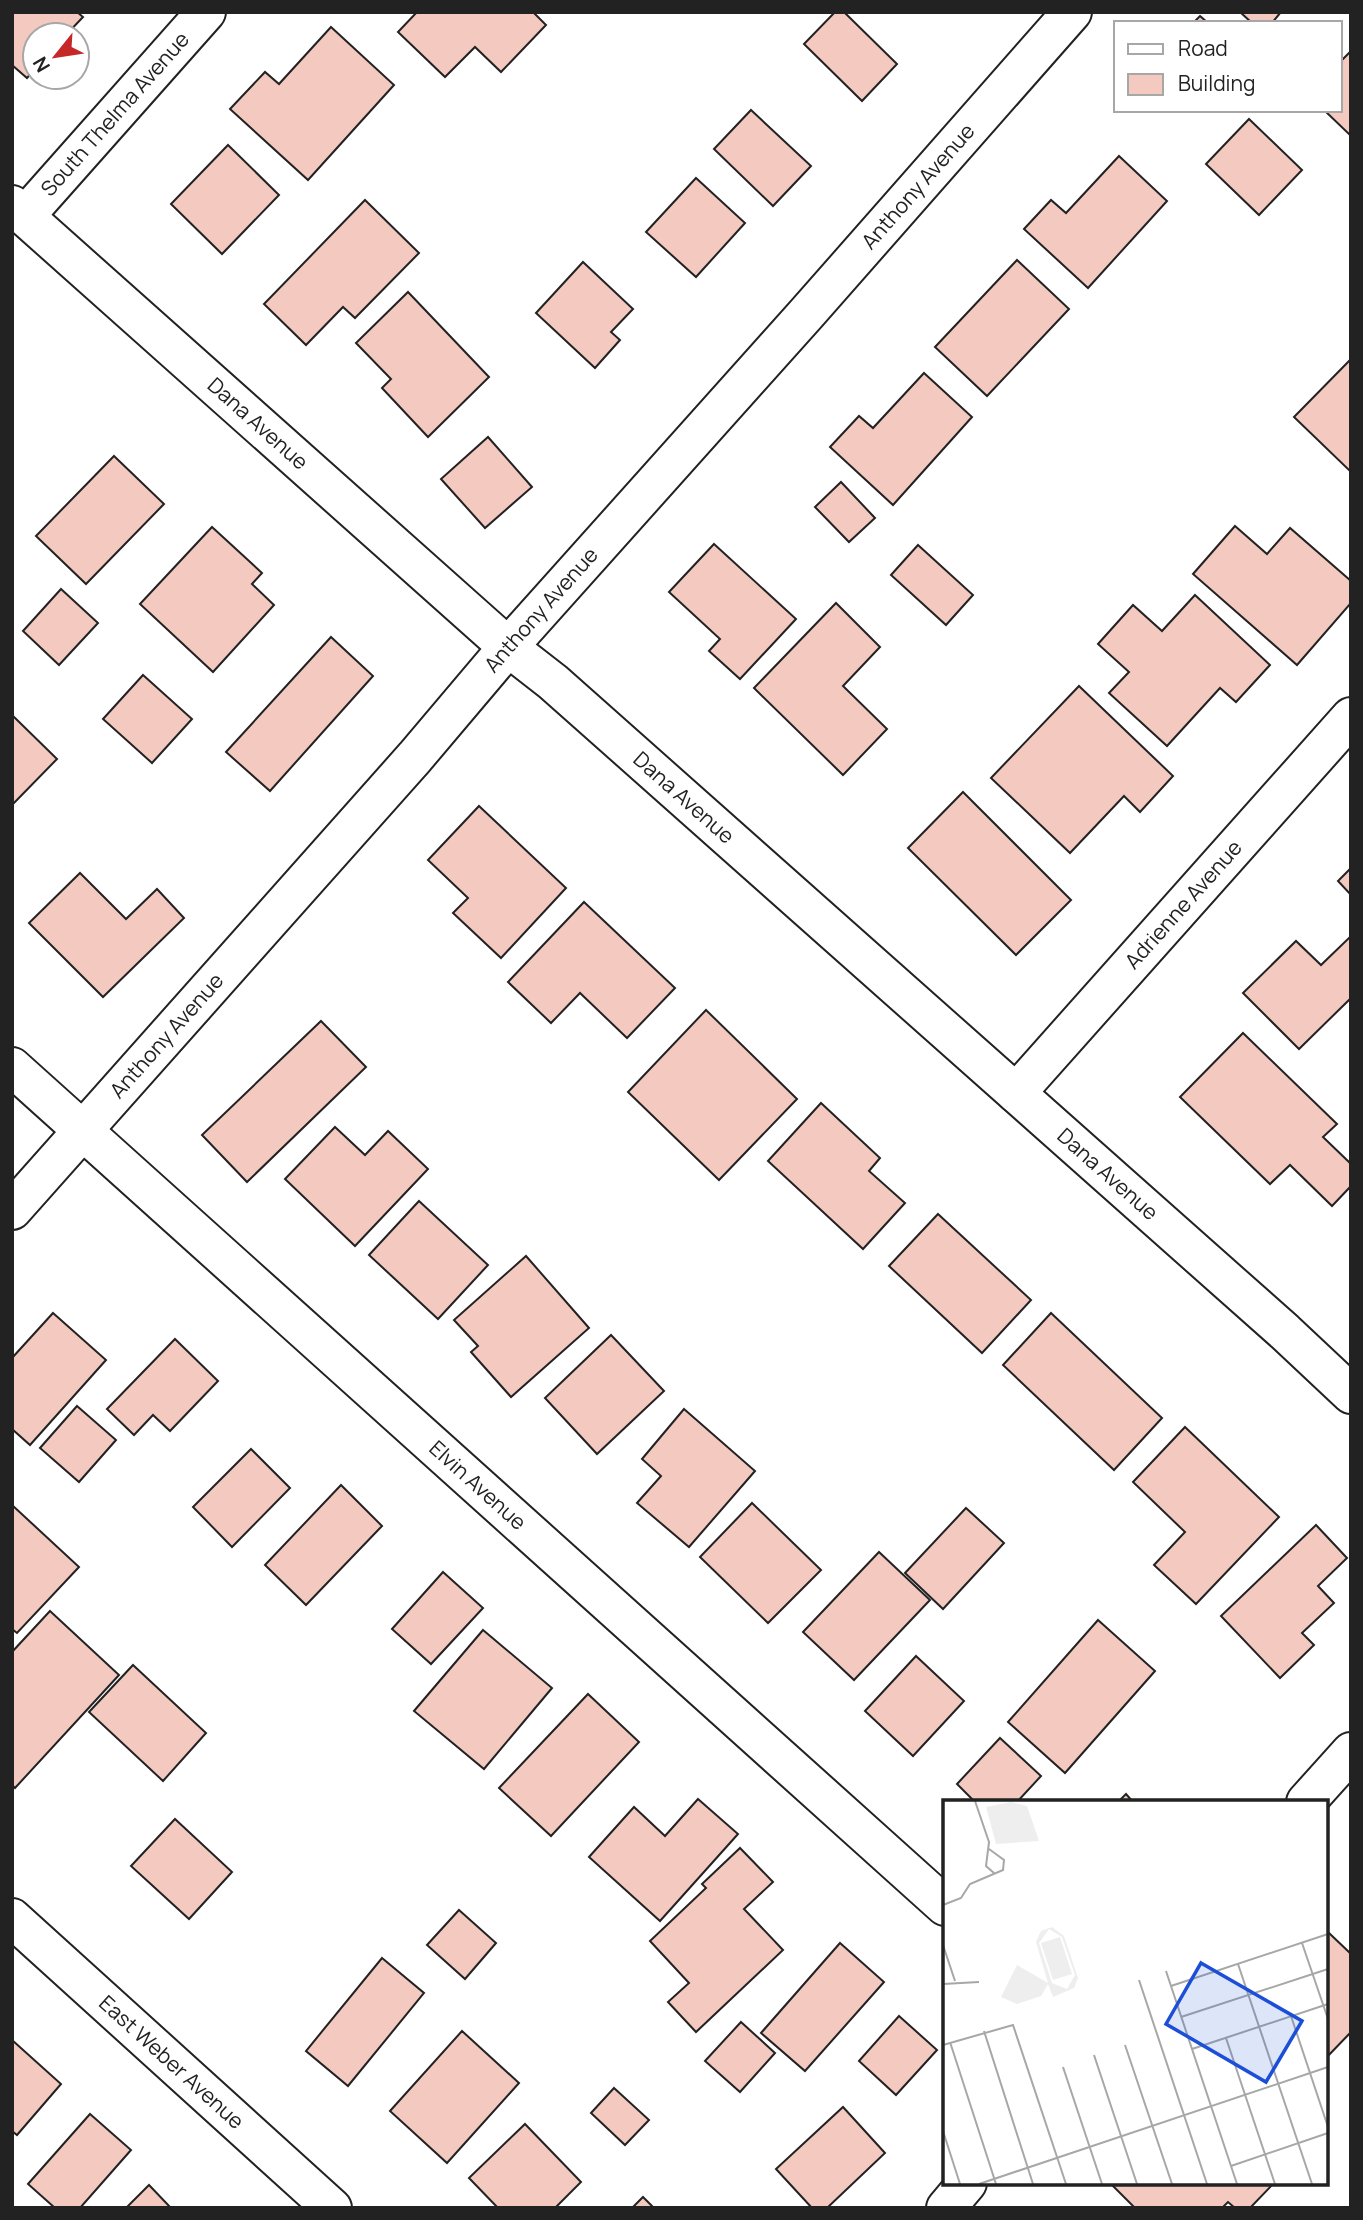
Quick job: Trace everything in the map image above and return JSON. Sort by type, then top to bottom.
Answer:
[{"type":"street","name":"South Thelma Avenue","points":[[19,211],[206,12]]},
{"type":"street","name":"Anthony Avenue","points":[[12,1210],[1072,12]]},
{"type":"street","name":"Dana Avenue","points":[[19,211],[508,647],[553,682],[1016,1093],[1351,1394]]},
{"type":"street","name":"Adrienne Avenue","points":[[1016,1093],[1351,717]]},
{"type":"street","name":"Elvin Avenue","points":[[12,1067],[943,1904]]},
{"type":"street","points":[[1308,1800],[1351,1752]]},
{"type":"street","name":"East Weber Avenue","points":[[12,1918],[332,2208]]},
{"type":"street","points":[[946,2208],[965,2185]]},
{"type":"building","points":[[12,12],[77,12],[83,17],[79,21],[21,21],[21,73],[12,65]]},
{"type":"building","points":[[417,12],[533,12],[546,25],[501,72],[475,47],[445,77],[398,32]]},
{"type":"building","points":[[835,12],[844,12],[897,64],[862,101],[804,44]]},
{"type":"building","points":[[1240,12],[1281,12],[1274,21],[1250,21]]},
{"type":"building","points":[[331,27],[394,85],[308,180],[230,109],[265,72],[279,84]]},
{"type":"building","points":[[1351,51],[1351,136],[1326,112],[1342,112],[1342,60]]},
{"type":"building","points":[[751,110],[811,166],[773,206],[714,149]]},
{"type":"building","points":[[1249,119],[1302,170],[1259,215],[1206,164]]},
{"type":"building","points":[[228,145],[279,195],[222,254],[171,204]]},
{"type":"building","points":[[1119,156],[1167,201],[1088,288],[1024,229],[1051,200],[1066,213]]},
{"type":"building","points":[[696,178],[745,223],[696,277],[646,232]]},
{"type":"building","points":[[365,200],[419,253],[355,318],[343,307],[306,345],[264,304]]},
{"type":"building","points":[[1017,260],[1069,309],[987,396],[935,347]]},
{"type":"building","points":[[583,262],[633,309],[611,332],[620,340],[595,368],[536,313]]},
{"type":"building","points":[[408,292],[489,377],[428,437],[382,388],[391,379],[356,343]]},
{"type":"building","points":[[1351,359],[1351,472],[1294,417]]},
{"type":"building","points":[[924,373],[972,417],[893,505],[830,447],[859,416],[873,428]]},
{"type":"building","points":[[488,437],[532,487],[485,528],[441,479]]},
{"type":"building","points":[[114,456],[164,504],[86,584],[36,536]]},
{"type":"building","points":[[841,482],[875,518],[849,542],[815,507]]},
{"type":"building","points":[[1235,526],[1267,554],[1290,528],[1351,581],[1351,603],[1297,665],[1193,574]]},
{"type":"building","points":[[212,527],[262,573],[252,584],[274,605],[213,672],[140,604]]},
{"type":"building","points":[[714,544],[796,619],[740,679],[709,651],[720,639],[669,592]]},
{"type":"building","points":[[918,545],[973,595],[946,625],[891,575]]},
{"type":"building","points":[[61,589],[98,623],[59,665],[23,631]]},
{"type":"building","points":[[1195,595],[1270,665],[1236,702],[1220,688],[1167,746],[1109,693],[1129,672],[1098,644],[1133,605],[1162,631]]},
{"type":"building","points":[[836,603],[880,647],[843,686],[887,729],[843,775],[754,688]]},
{"type":"building","points":[[331,637],[373,676],[270,791],[226,752]]},
{"type":"building","points":[[143,675],[192,719],[152,763],[103,719]]},
{"type":"building","points":[[1079,686],[1173,776],[1140,812],[1124,796],[1070,853],[991,778]]},
{"type":"building","points":[[12,715],[57,759],[12,805]]},
{"type":"building","points":[[963,792],[1071,900],[1016,955],[908,848]]},
{"type":"building","points":[[479,806],[566,888],[501,958],[453,913],[468,898],[428,860]]},
{"type":"building","points":[[1351,868],[1351,895],[1338,881]]},
{"type":"building","points":[[80,873],[126,919],[157,889],[184,918],[103,997],[29,923]]},
{"type":"building","points":[[584,902],[675,988],[627,1038],[580,993],[551,1023],[508,982]]},
{"type":"building","points":[[1351,936],[1351,998],[1299,1049],[1243,993],[1296,941],[1321,965]]},
{"type":"building","points":[[706,1010],[797,1099],[719,1180],[628,1092]]},
{"type":"building","points":[[321,1021],[366,1067],[247,1182],[202,1135]]},
{"type":"building","points":[[1243,1033],[1337,1124],[1323,1137],[1351,1164],[1351,1186],[1332,1206],[1290,1165],[1270,1184],[1180,1097]]},
{"type":"building","points":[[821,1103],[880,1158],[869,1171],[905,1203],[863,1249],[768,1161]]},
{"type":"building","points":[[335,1127],[365,1155],[388,1131],[428,1169],[355,1246],[285,1179]]},
{"type":"building","points":[[419,1201],[488,1265],[438,1319],[369,1255]]},
{"type":"building","points":[[938,1214],[1031,1300],[982,1353],[889,1266]]},
{"type":"building","points":[[526,1256],[589,1328],[511,1397],[471,1352],[478,1346],[454,1320]]},
{"type":"building","points":[[53,1313],[106,1360],[30,1445],[12,1429],[12,1358]]},
{"type":"building","points":[[1051,1313],[1162,1418],[1114,1470],[1003,1365]]},
{"type":"building","points":[[611,1335],[664,1391],[597,1454],[545,1398]]},
{"type":"building","points":[[175,1339],[218,1381],[170,1431],[153,1415],[134,1435],[107,1409]]},
{"type":"building","points":[[77,1406],[116,1440],[79,1482],[40,1448]]},
{"type":"building","points":[[684,1409],[755,1471],[689,1547],[637,1503],[661,1476],[642,1459]]},
{"type":"building","points":[[1185,1427],[1279,1517],[1196,1604],[1154,1565],[1185,1532],[1133,1482]]},
{"type":"building","points":[[251,1449],[290,1488],[232,1547],[193,1507]]},
{"type":"building","points":[[341,1485],[382,1526],[306,1605],[265,1565]]},
{"type":"building","points":[[752,1503],[821,1570],[768,1623],[700,1557]]},
{"type":"building","points":[[12,1505],[79,1567],[17,1633],[12,1629]]},
{"type":"building","points":[[966,1508],[1004,1543],[943,1609],[905,1573]]},
{"type":"building","points":[[1316,1525],[1347,1558],[1318,1586],[1334,1603],[1302,1633],[1314,1645],[1280,1678],[1221,1616]]},
{"type":"building","points":[[879,1552],[930,1600],[854,1680],[803,1632]]},
{"type":"building","points":[[443,1572],[483,1608],[431,1664],[392,1629]]},
{"type":"building","points":[[50,1611],[119,1675],[15,1788],[12,1785],[12,1652]]},
{"type":"building","points":[[1098,1620],[1155,1671],[1065,1773],[1008,1722]]},
{"type":"building","points":[[483,1630],[552,1688],[484,1769],[414,1711]]},
{"type":"building","points":[[916,1656],[964,1701],[913,1756],[865,1711]]},
{"type":"building","points":[[133,1665],[206,1733],[163,1781],[89,1712]]},
{"type":"building","points":[[588,1694],[639,1742],[551,1836],[499,1788]]},
{"type":"building","points":[[1000,1738],[1041,1776],[1019,1800],[973,1800],[957,1784]]},
{"type":"building","points":[[1126,1794],[1131,1800],[1120,1800]]},
{"type":"building","points":[[698,1799],[738,1834],[660,1921],[589,1857],[634,1807],[665,1836]]},
{"type":"building","points":[[175,1819],[232,1872],[189,1919],[131,1866]]},
{"type":"building","points":[[740,1848],[773,1882],[744,1909],[783,1950],[696,2032],[668,2002],[689,1983],[650,1941],[706,1888],[702,1884]]},
{"type":"building","points":[[459,1910],[496,1943],[465,1979],[427,1945]]},
{"type":"building","points":[[1328,1934],[1351,1954],[1351,2032],[1328,2056]]},
{"type":"building","points":[[840,1943],[884,1982],[805,2071],[761,2033]]},
{"type":"building","points":[[382,1958],[424,1993],[348,2086],[306,2051]]},
{"type":"building","points":[[899,2016],[937,2050],[896,2095],[859,2061]]},
{"type":"building","points":[[741,2022],[775,2053],[740,2092],[705,2061]]},
{"type":"building","points":[[462,2031],[519,2083],[447,2163],[390,2111]]},
{"type":"building","points":[[12,2040],[61,2084],[17,2135],[12,2131]]},
{"type":"building","points":[[614,2088],[649,2120],[625,2145],[591,2113]]},
{"type":"building","points":[[843,2107],[885,2153],[827,2208],[812,2208],[776,2169]]},
{"type":"building","points":[[90,2114],[131,2150],[80,2208],[55,2208],[28,2184]]},
{"type":"building","points":[[525,2124],[581,2182],[555,2208],[498,2208],[469,2178]]},
{"type":"building","points":[[149,2185],[171,2208],[126,2208]]},
{"type":"building","points":[[1112,2185],[1272,2185],[1250,2208],[1235,2208],[1228,2202],[1222,2208],[1135,2208]]},
{"type":"building","points":[[643,2197],[654,2208],[632,2208]]}]
